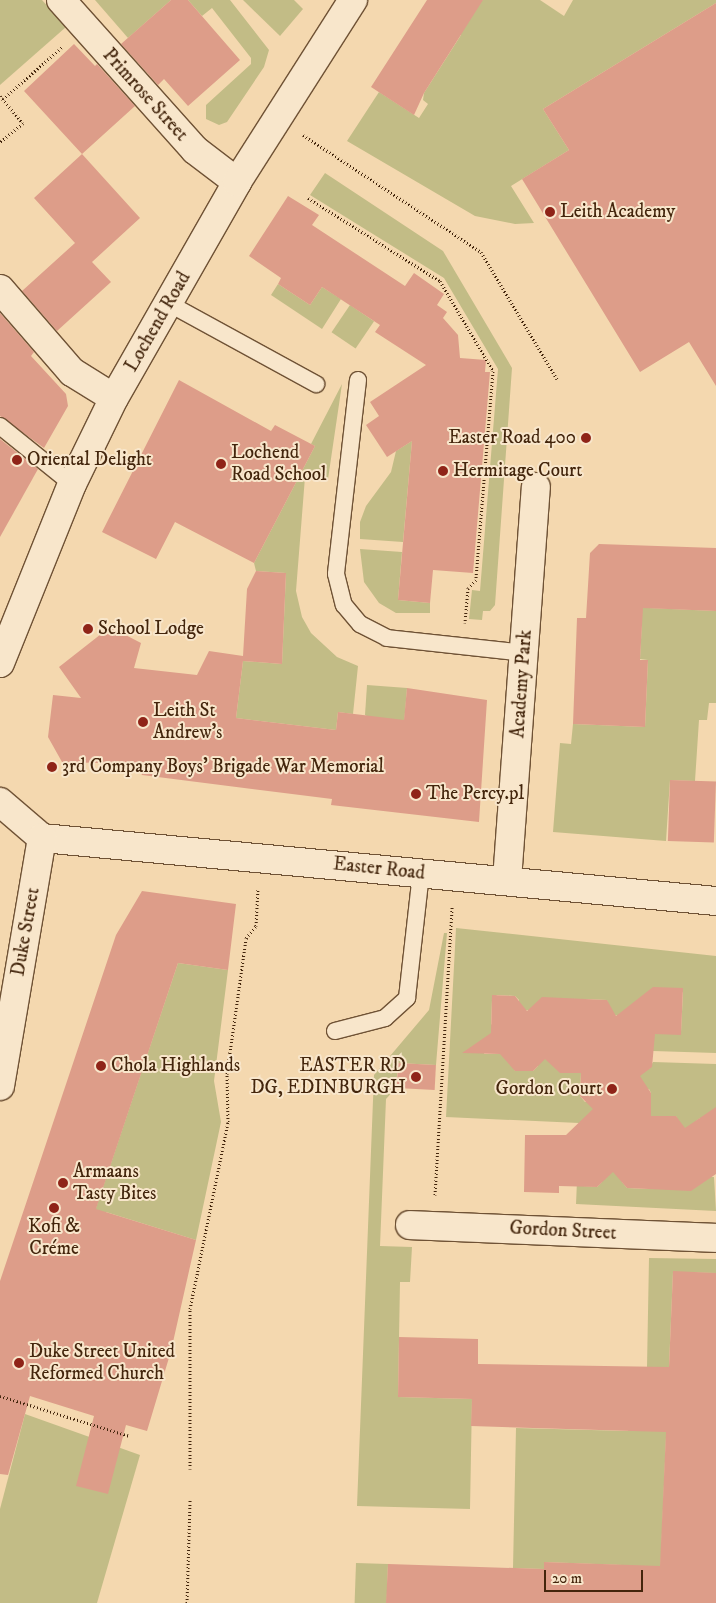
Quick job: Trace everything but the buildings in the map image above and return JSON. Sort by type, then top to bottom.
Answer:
[{"type":"street","name":"Primrose Street","points":[[61,0],[195,150],[237,182]]},
{"type":"street","name":"Lochend Road","points":[[0,663],[72,484],[114,398],[237,182],[352,0]]},
{"type":"street","points":[[0,289],[72,372],[114,398]]},
{"type":"street","name":"Academy Park","points":[[507,880],[536,487]]},
{"type":"street","points":[[0,802],[42,838]]},
{"type":"street","name":"Easter Road","points":[[42,838],[716,901]]},
{"type":"street","name":"Duke Street","points":[[0,1086],[42,838]]},
{"type":"street","name":"Gordon Street","points":[[422,1225],[716,1238]]},
{"type":"lane","points":[[168,303],[316,384]]},
{"type":"lane","points":[[358,380],[336,574],[339,594],[350,614],[373,632],[387,638],[524,653]]},
{"type":"lane","points":[[0,426],[72,484]]},
{"type":"lane","points":[[335,1031],[385,1018],[407,998],[421,874]]},
{"type":"path","points":[[0,142],[23,123],[1,98],[84,26]]},
{"type":"path","points":[[278,118],[481,252],[557,380]]},
{"type":"path","points":[[308,198],[440,281],[494,371],[476,580],[468,588],[463,646]]},
{"type":"path","points":[[190,1469],[190,1309],[228,1122],[227,1074],[246,938],[256,926],[260,857]]},
{"type":"path","points":[[422,1225],[454,876]]},
{"type":"path","points":[[0,1396],[129,1436]]},
{"type":"path","points":[[187,1603],[190,1500]]},
{"type":"shaded area","points":[[0,0],[42,0],[66,27],[0,85]]},
{"type":"shaded area","points":[[95,0],[171,0],[128,38]]},
{"type":"shaded area","points":[[188,0],[230,0],[269,50],[264,67],[227,122],[219,125],[206,119],[206,105],[251,64],[251,58],[212,8],[202,16]]},
{"type":"shaded area","points":[[243,0],[294,0],[303,9],[280,36]]},
{"type":"shaded area","points":[[483,0],[540,0],[564,16],[573,0],[716,0],[716,3],[543,109],[569,150],[511,186],[534,223],[515,224],[475,216],[347,141],[379,92],[419,118],[428,104],[423,100],[424,93],[461,35],[427,13]]},
{"type":"shaded area","points":[[325,173],[443,251],[512,368],[495,605],[490,611],[483,611],[482,620],[469,619],[472,590],[480,591],[498,369],[444,278],[310,195]]},
{"type":"shaded area","points":[[278,284],[310,305],[322,287],[341,299],[322,329],[271,295]]},
{"type":"shaded area","points":[[350,305],[374,321],[356,349],[332,332]]},
{"type":"shaded area","points":[[342,384],[328,479],[305,477],[296,591],[302,617],[311,633],[337,657],[358,666],[353,714],[338,712],[336,730],[236,718],[243,661],[282,664],[286,573],[256,571],[254,563],[315,446],[311,444]]},
{"type":"shaded area","points":[[412,441],[403,542],[360,539],[360,522],[366,506],[391,472],[396,451]]},
{"type":"shaded area","points":[[360,549],[402,552],[398,600],[430,603],[430,613],[396,613],[379,603],[364,582]]},
{"type":"shaded area","points":[[629,589],[649,608],[716,611],[716,703],[709,703],[707,720],[699,720],[695,781],[670,780],[666,841],[553,832],[560,743],[571,744],[573,724],[645,727],[648,660],[640,659],[642,621]]},
{"type":"shaded area","points":[[367,685],[407,688],[403,737],[365,715]]},
{"type":"shaded area","points":[[456,928],[716,956],[716,1053],[653,1051],[648,1034],[681,1032],[683,992],[629,1016],[609,1015],[607,1000],[585,999],[579,1005],[518,1011],[519,1000],[515,996],[497,995],[492,1000],[491,1024],[494,1027],[484,1054],[509,1054],[515,1071],[533,1071],[538,1066],[538,1056],[553,1056],[560,1072],[581,1073],[580,1096],[585,1102],[594,1102],[594,1118],[579,1123],[446,1117]]},
{"type":"shaded area","points":[[444,933],[447,933],[436,1065],[398,1063],[396,1088],[386,1099],[380,1246],[412,1247],[410,1282],[400,1282],[398,1397],[472,1399],[470,1509],[357,1506],[374,1075],[429,1010]]},
{"type":"shaded area","points":[[178,963],[228,970],[214,1081],[221,1122],[196,1240],[106,1212],[94,1251],[96,1208]]},
{"type":"shaded area","points":[[653,1062],[716,1064],[716,1118],[700,1118],[696,1121],[695,1131],[680,1130],[676,1116],[651,1116],[651,1093],[649,1089],[637,1088],[638,1068],[649,1069]]},
{"type":"shaded area","points":[[603,1170],[622,1170],[622,1182],[627,1188],[647,1189],[698,1176],[714,1177],[716,1211],[576,1204],[577,1181],[583,1186],[597,1187],[602,1182]]},
{"type":"shaded area","points":[[649,1258],[716,1259],[716,1273],[673,1272],[659,1603],[622,1565],[544,1562],[544,1569],[513,1568],[516,1428],[628,1431],[647,1367]]},
{"type":"shaded area","points":[[25,1414],[140,1455],[97,1603],[0,1603],[0,1509]]},
{"type":"shaded area","points":[[356,1563],[388,1564],[387,1603],[355,1603]]},
{"type":"place","name":"Leith Academy","points":[[550,212]]},
{"type":"place","name":"Easter Road 400","points":[[586,438]]},
{"type":"place","name":"Oriental Delight","points":[[17,460]]},
{"type":"place","name":"Lochend Road School","points":[[221,464]]},
{"type":"place","name":"Hermitage Court","points":[[443,471]]},
{"type":"place","name":"School Lodge","points":[[88,629]]},
{"type":"place","name":"Leith St Andrew's","points":[[143,722]]},
{"type":"place","name":"3rd Company Boys' Brigade War Memorial","points":[[52,767]]},
{"type":"place","name":"The Percy.pl","points":[[416,794]]},
{"type":"place","name":"Chola Highlands","points":[[101,1066]]},
{"type":"place","name":"EASTER RD DG, EDINBURGH","points":[[416,1077]]},
{"type":"place","name":"Gordon Court","points":[[612,1089]]},
{"type":"place","name":"Armaans Tasty Bites","points":[[63,1183]]},
{"type":"place","name":"Kofi & Créme","points":[[54,1208]]},
{"type":"place","name":"Duke Street United Reformed Church","points":[[19,1363]]}]
